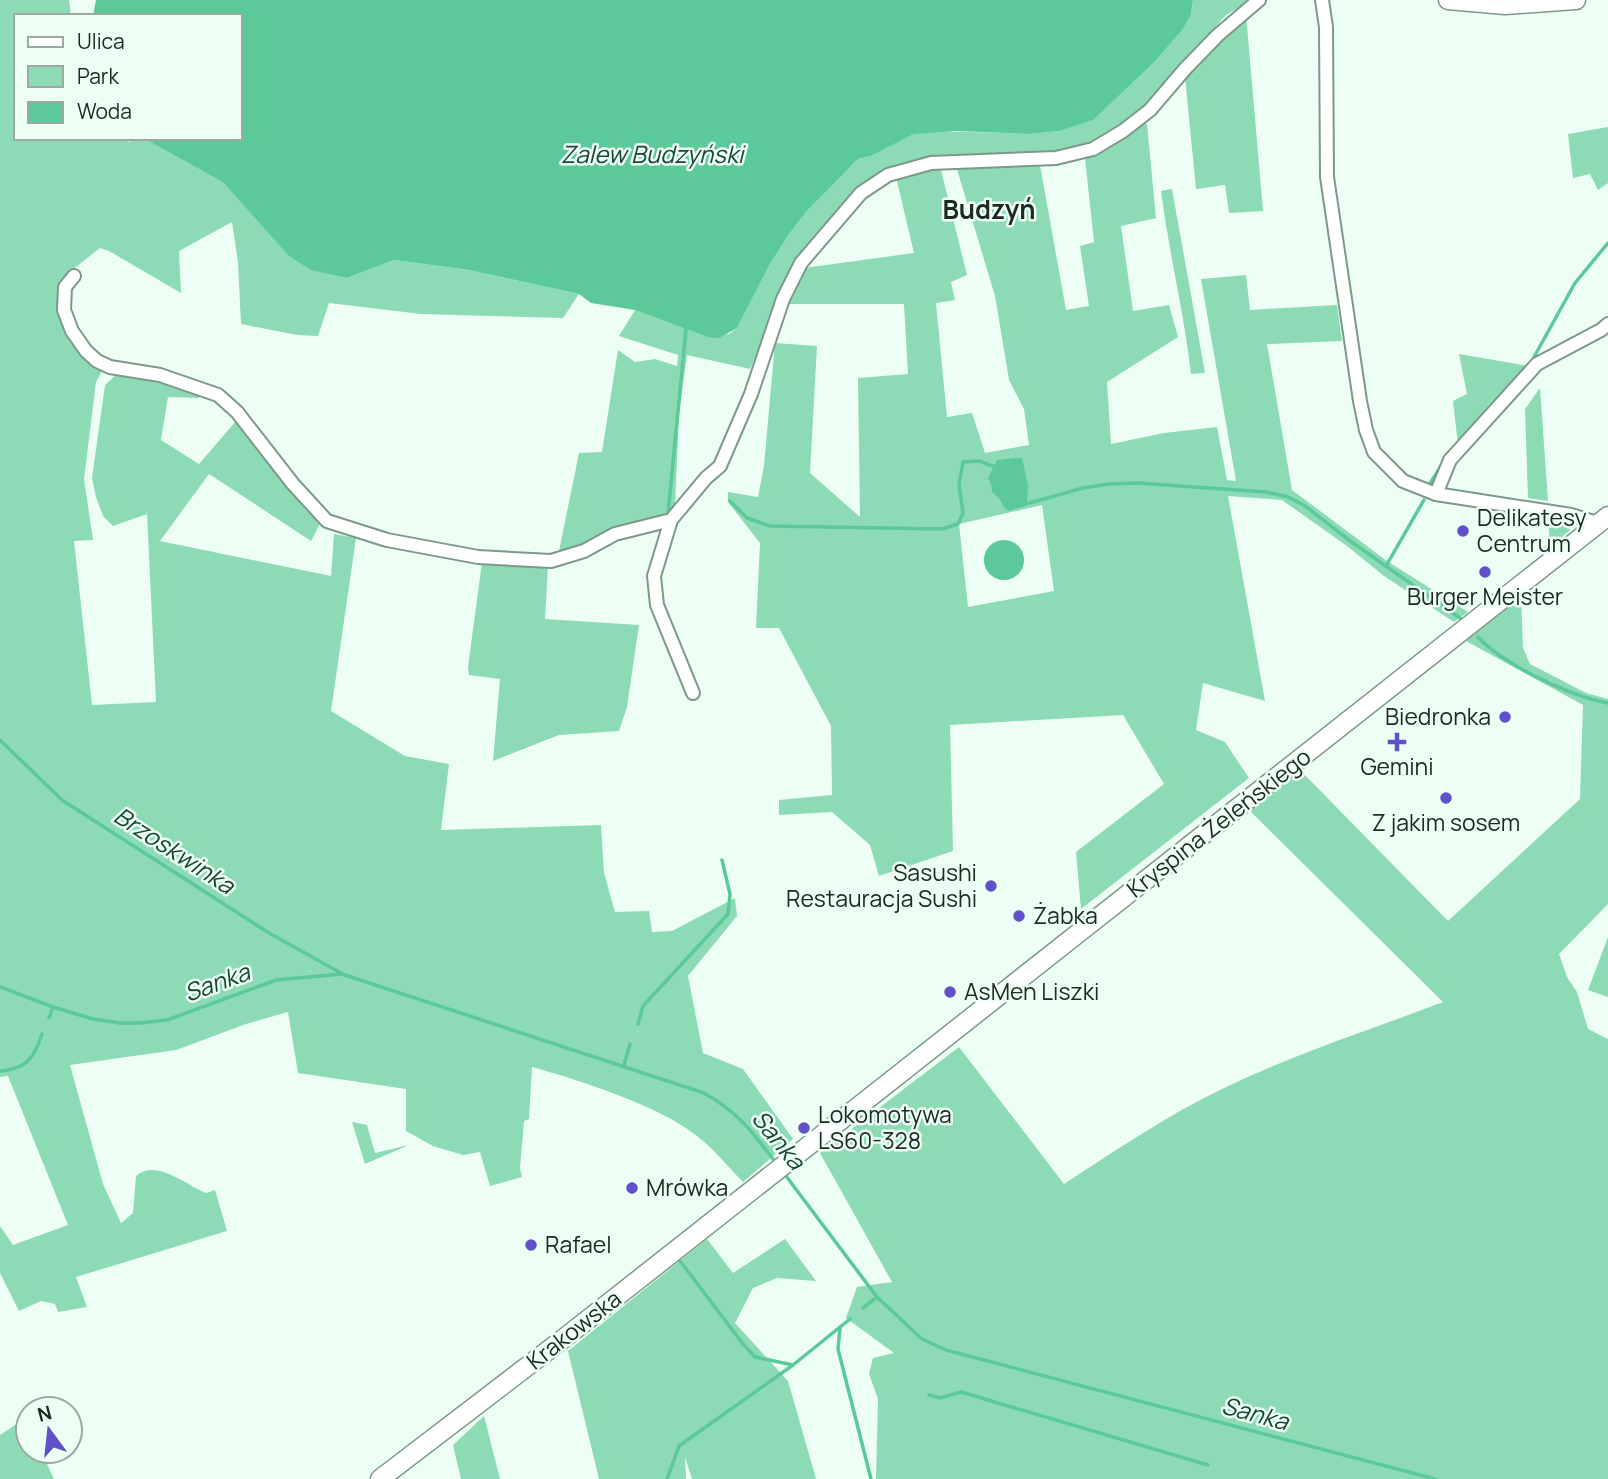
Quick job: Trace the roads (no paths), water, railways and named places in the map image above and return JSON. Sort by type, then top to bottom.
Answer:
[{"type":"main road","points":[[1448,0],[1505,5],[1576,0]]},
{"type":"main road","name":"Kryspina Żeleńskiego","points":[[766,1179],[1602,519]]},
{"type":"main road","name":"Krakowska","points":[[380,1479],[552,1348],[766,1179]]},
{"type":"street","points":[[693,693],[657,605],[654,576],[671,520],[706,478],[720,466],[751,394],[783,299],[801,263],[861,193],[888,175],[931,163],[1056,158],[1093,149],[1109,141],[1150,110],[1218,35],[1259,0]]},
{"type":"street","points":[[1322,0],[1326,27],[1327,177],[1366,430],[1374,452],[1403,481],[1433,493],[1602,519]]},
{"type":"street","points":[[74,276],[65,287],[64,310],[72,331],[86,351],[97,361],[110,367],[160,375],[218,395],[237,412],[327,522],[387,540],[478,557],[551,561],[584,551],[615,534],[671,520]]},
{"type":"street","points":[[1433,493],[1450,460],[1537,364],[1608,324]]},
{"type":"water","name":"Zalew Budzyński","points":[[96,0],[1193,0],[1191,14],[1182,30],[1155,61],[1093,120],[1059,131],[1030,134],[955,131],[914,134],[871,156],[858,159],[807,211],[789,234],[770,264],[737,328],[719,338],[707,337],[635,310],[591,303],[579,294],[469,270],[394,260],[347,278],[311,270],[289,256],[224,183],[147,140],[242,140],[242,14],[93,14]]},
{"type":"water","points":[[1022,458],[1028,486],[1027,502],[1005,509],[992,492],[988,478],[997,460]]},
{"type":"water","points":[[1004,540],[1012,541],[1018,546],[1023,552],[1023,568],[1018,574],[1012,579],[1004,580],[996,579],[990,574],[985,568],[984,560],[985,552],[990,546],[996,541]]},
{"type":"waterway","points":[[1534,357],[1575,283],[1608,243]]},
{"type":"waterway","points":[[668,514],[686,329]]},
{"type":"waterway","points":[[730,501],[747,518],[770,526],[942,529],[958,524],[963,513],[959,485],[963,462],[979,461],[995,467]]},
{"type":"waterway","points":[[1429,485],[1443,463]]},
{"type":"waterway","points":[[1008,504],[1008,509],[1083,488],[1137,483],[1266,492],[1288,497],[1305,506],[1460,618]]},
{"type":"waterway","points":[[1386,566],[1424,500]]},
{"type":"waterway","points":[[1478,637],[1489,648],[1538,678],[1575,694],[1608,703]]},
{"type":"waterway","name":"Brzoskwinka","points":[[0,740],[62,800],[269,933],[341,973]]},
{"type":"waterway","points":[[638,1024],[643,1006],[728,914],[730,894],[722,860]]},
{"type":"waterway","name":"Sanka","points":[[0,987],[93,1019],[140,1023],[167,1020],[276,980],[342,974],[704,1093],[727,1108],[744,1124],[776,1163]]},
{"type":"waterway","points":[[49,1018],[53,1007]]},
{"type":"waterway","points":[[0,1071],[17,1068],[28,1061],[42,1034]]},
{"type":"waterway","points":[[624,1065],[630,1044]]},
{"type":"waterway","name":"Sanka","points":[[783,1172],[877,1297],[922,1339],[946,1350],[1435,1479]]},
{"type":"waterway","points":[[680,1261],[755,1357],[793,1365],[850,1319]]},
{"type":"waterway","points":[[863,1308],[877,1297]]},
{"type":"waterway","points":[[840,1328],[838,1349],[871,1479]]},
{"type":"waterway","points":[[667,1479],[679,1446],[793,1365]]},
{"type":"waterway","points":[[929,1395],[940,1398],[961,1392],[1208,1465]]},
{"type":"place","name":"Delikatesy Centrum","points":[[1463,531]]},
{"type":"place","name":"Burger Meister","points":[[1485,572]]},
{"type":"place","name":"Biedronka","points":[[1505,717]]},
{"type":"place","name":"Gemini","points":[[1397,742]]},
{"type":"place","name":"Z jakim sosem","points":[[1446,798]]},
{"type":"place","name":"Sasushi Restauracja Sushi","points":[[991,886]]},
{"type":"place","name":"Żabka","points":[[1019,916]]},
{"type":"place","name":"AsMen Liszki","points":[[950,992]]},
{"type":"place","name":"Lokomotywa LS60-328","points":[[804,1128]]},
{"type":"place","name":"Mrówka","points":[[632,1188]]},
{"type":"place","name":"Rafael","points":[[531,1245]]},
{"type":"district","name":"Budzyń","points":[[989,210]]}]
